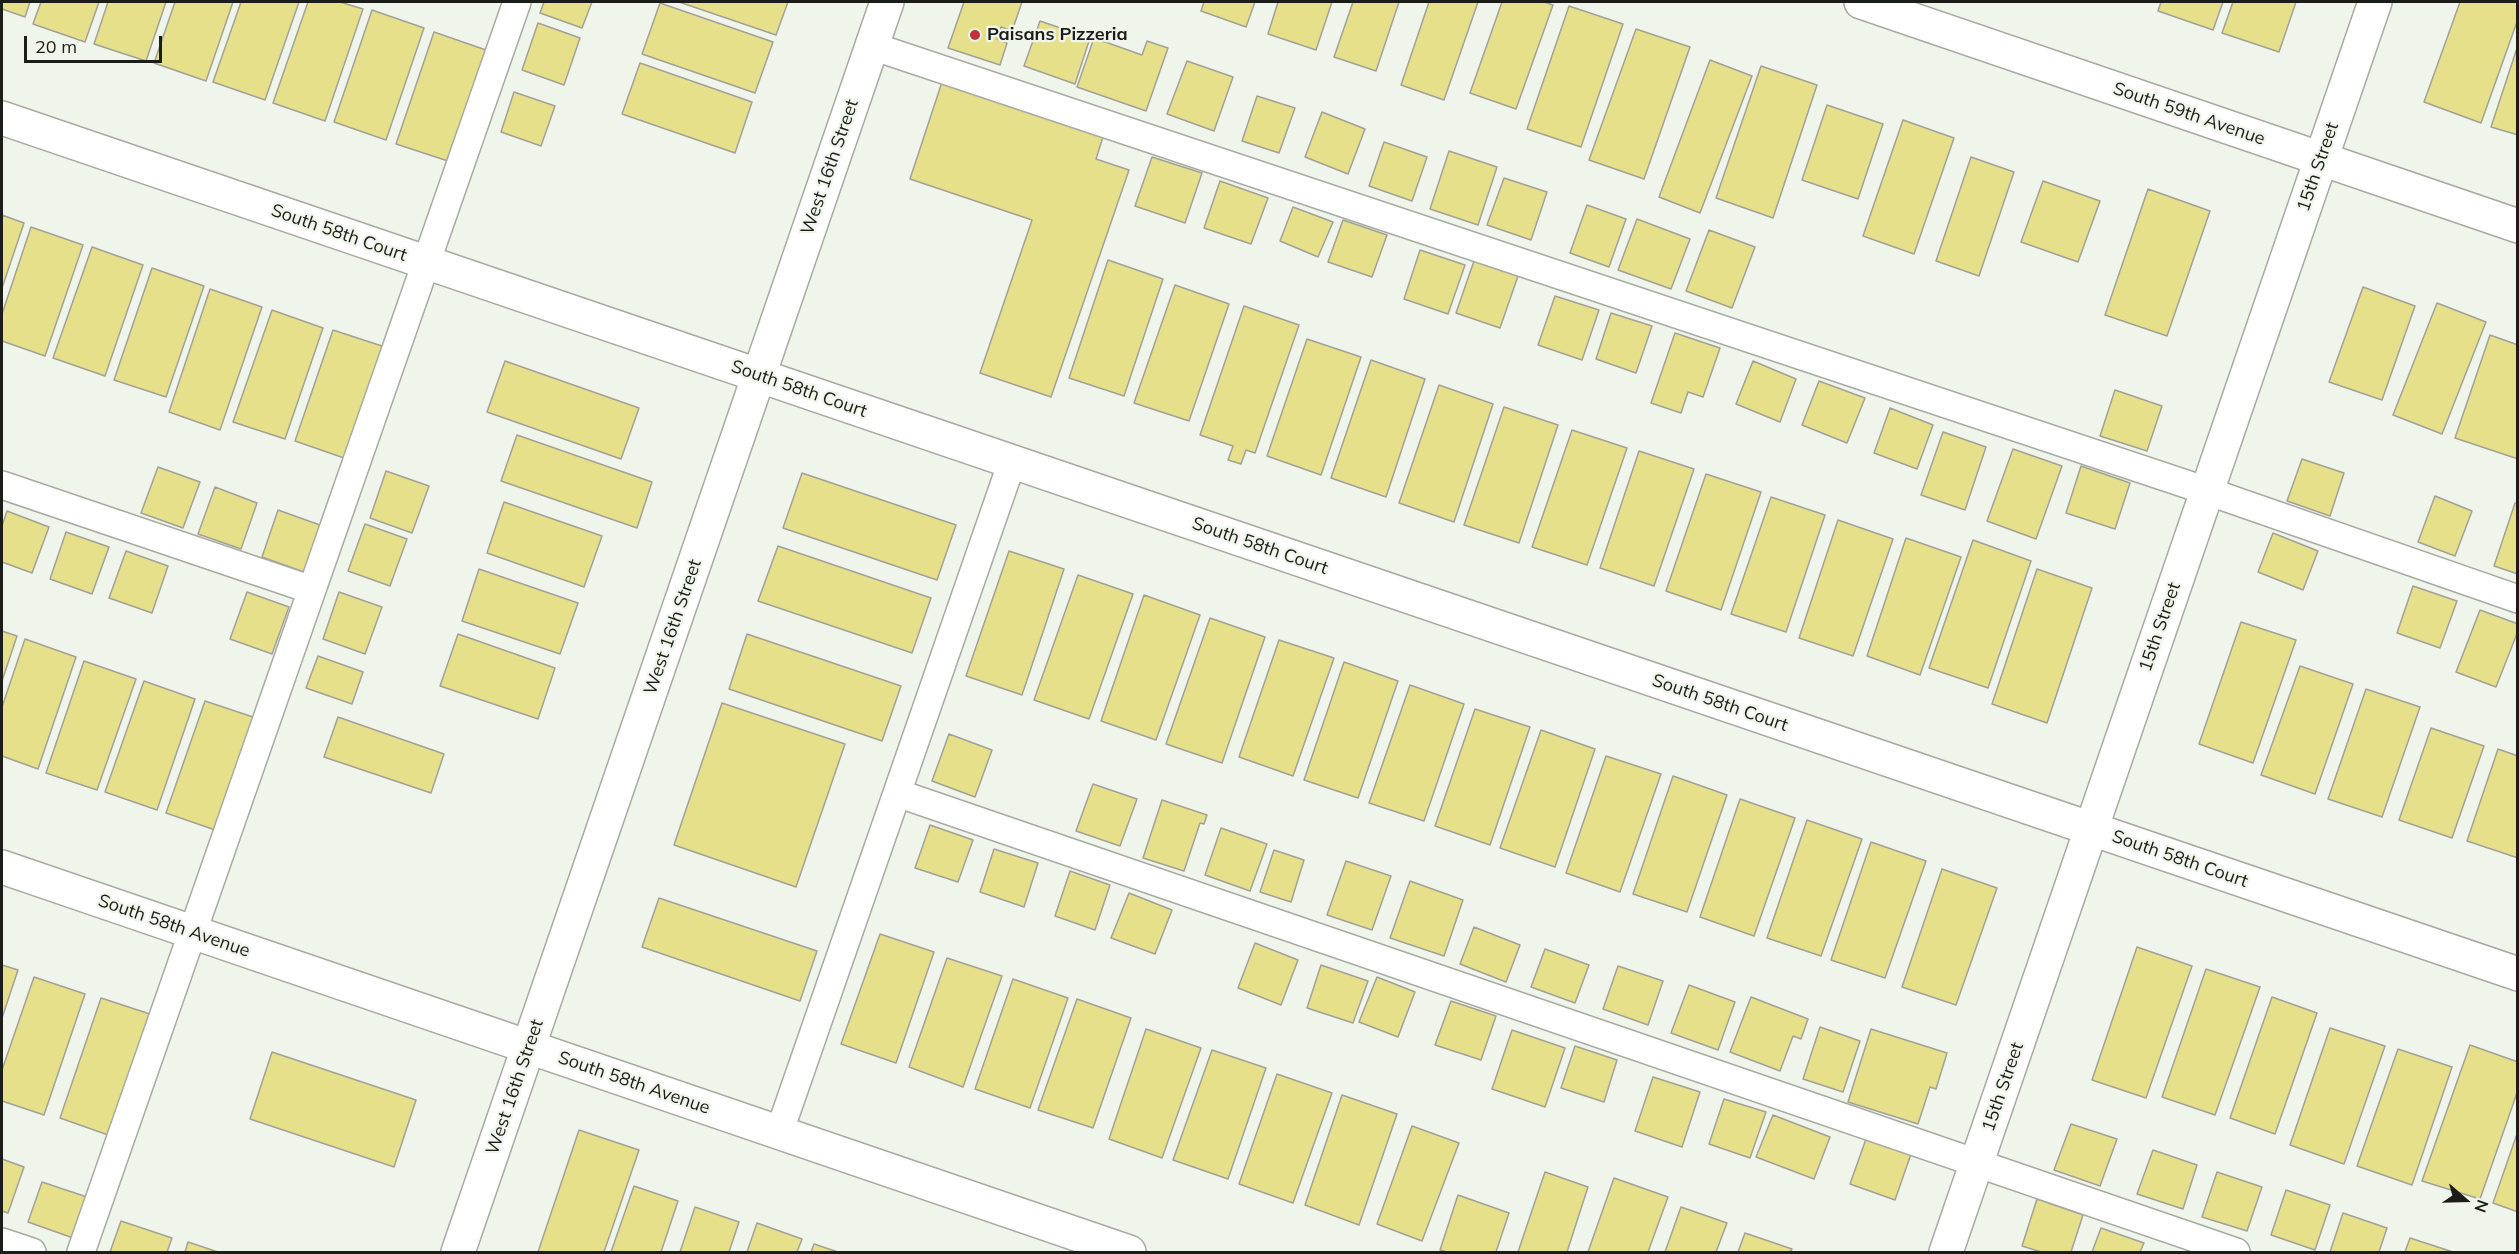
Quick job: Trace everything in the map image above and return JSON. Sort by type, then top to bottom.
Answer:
[{"type":"street","name":"West 16th Street","points":[[458,1252],[887,2]]},
{"type":"street","name":"South 59th Avenue","points":[[1861,2],[2517,226]]},
{"type":"street","name":"15th Street","points":[[1946,1252],[2375,2]]},
{"type":"street","name":"South 58th Court","points":[[2,118],[2517,974]]},
{"type":"street","name":"South 58th Avenue","points":[[2,867],[1129,1252]]},
{"type":"lane","points":[[81,1252],[517,2]]},
{"type":"lane","points":[[872,46],[2207,491],[2517,600]]},
{"type":"lane","points":[[779,1133],[1012,462]]},
{"type":"lane","points":[[2,486],[312,591]]},
{"type":"lane","points":[[897,793],[2236,1252]]},
{"type":"lane","points":[[2,1242],[32,1252]]},
{"type":"building","points":[[2,2],[30,2],[25,17],[2,9]]},
{"type":"building","points":[[41,2],[99,2],[85,42],[33,24]]},
{"type":"building","points":[[108,2],[166,2],[146,61],[94,44]]},
{"type":"building","points":[[175,2],[233,2],[206,81],[154,63]]},
{"type":"building","points":[[241,2],[299,2],[265,100],[213,82]]},
{"type":"building","points":[[308,2],[340,2],[363,9],[325,121],[273,103]]},
{"type":"building","points":[[544,2],[592,2],[582,28],[540,13]]},
{"type":"building","points":[[679,2],[788,2],[776,35]]},
{"type":"building","name":"Paisans Pizzeria","points":[[964,2],[1022,2],[1012,31],[1001,27],[997,39],[1007,43],[1000,65],[948,48]]},
{"type":"building","points":[[1204,2],[1255,2],[1246,27],[1201,11]]},
{"type":"building","points":[[1278,2],[1332,2],[1316,50],[1268,34]]},
{"type":"building","points":[[1353,2],[1399,2],[1376,71],[1334,57]]},
{"type":"building","points":[[1429,2],[1478,2],[1444,100],[1401,85]]},
{"type":"building","points":[[1502,2],[1544,2],[1553,5],[1516,109],[1470,93]]},
{"type":"building","points":[[2161,2],[2223,2],[2213,30],[2158,11]]},
{"type":"building","points":[[2233,2],[2296,2],[2279,52],[2222,33]]},
{"type":"building","points":[[2460,2],[2518,2],[2518,19],[2481,123],[2424,102]]},
{"type":"building","points":[[660,3],[773,42],[755,93],[642,54]]},
{"type":"building","points":[[1569,6],[1623,24],[1581,147],[1527,129]]},
{"type":"building","points":[[372,10],[424,28],[386,140],[334,122]]},
{"type":"building","points":[[1040,21],[1090,38],[1075,84],[1024,66]]},
{"type":"building","points":[[538,23],[580,38],[564,85],[522,70]]},
{"type":"building","points":[[1636,29],[1690,47],[1644,179],[1589,160]]},
{"type":"building","points":[[434,32],[486,50],[448,161],[396,144]]},
{"type":"building","points":[[1094,38],[1142,55],[1147,41],[1168,48],[1146,111],[1077,87]]},
{"type":"building","points":[[2518,45],[2518,135],[2491,127]]},
{"type":"building","points":[[1710,60],[1752,76],[1700,213],[1659,197]]},
{"type":"building","points":[[1187,61],[1233,77],[1214,131],[1167,114]]},
{"type":"building","points":[[640,63],[752,102],[735,153],[622,114]]},
{"type":"building","points":[[1761,66],[1817,85],[1773,218],[1716,198]]},
{"type":"building","points":[[942,82],[1103,137],[1096,159],[1129,170],[1051,397],[980,373],[1032,220],[910,179]]},
{"type":"building","points":[[514,92],[555,106],[541,146],[501,132]]},
{"type":"building","points":[[1257,96],[1295,108],[1279,153],[1242,141]]},
{"type":"building","points":[[1827,105],[1883,124],[1858,199],[1802,180]]},
{"type":"building","points":[[1322,112],[1365,129],[1348,174],[1305,157]]},
{"type":"building","points":[[1903,120],[1954,138],[1914,254],[1863,236]]},
{"type":"building","points":[[1384,142],[1427,157],[1412,201],[1369,186]]},
{"type":"building","points":[[1449,151],[1497,167],[1478,225],[1430,209]]},
{"type":"building","points":[[1152,157],[1202,173],[1185,223],[1135,206]]},
{"type":"building","points":[[1971,157],[2014,172],[1979,276],[1936,261]]},
{"type":"building","points":[[1504,178],[1547,192],[1531,240],[1487,225]]},
{"type":"building","points":[[1220,181],[1268,198],[1251,244],[1204,228]]},
{"type":"building","points":[[2043,181],[2100,201],[2078,262],[2021,242]]},
{"type":"building","points":[[2148,189],[2210,211],[2167,336],[2105,315]]},
{"type":"building","points":[[1587,205],[1626,219],[1609,267],[1570,253]]},
{"type":"building","points":[[1293,207],[1333,222],[1318,257],[1280,241]]},
{"type":"building","points":[[2,215],[24,223],[2,288]]},
{"type":"building","points":[[1637,219],[1690,239],[1671,289],[1618,270]]},
{"type":"building","points":[[1343,220],[1387,235],[1372,277],[1328,262]]},
{"type":"building","points":[[31,227],[83,245],[45,356],[2,341],[2,314]]},
{"type":"building","points":[[1709,230],[1755,247],[1732,308],[1686,291]]},
{"type":"building","points":[[92,247],[143,265],[105,376],[53,358]]},
{"type":"building","points":[[1420,250],[1465,265],[1448,314],[1404,299]]},
{"type":"building","points":[[1108,260],[1163,279],[1124,396],[1069,378]]},
{"type":"building","points":[[1474,261],[1518,276],[1500,328],[1456,313]]},
{"type":"building","points":[[152,268],[204,286],[166,397],[114,380]]},
{"type":"building","points":[[1175,285],[1229,304],[1189,421],[1134,403]]},
{"type":"building","points":[[2363,287],[2415,306],[2382,400],[2329,382]]},
{"type":"building","points":[[210,289],[262,307],[220,430],[169,412]]},
{"type":"building","points":[[1555,296],[1599,310],[1582,360],[1538,345]]},
{"type":"building","points":[[2437,303],[2486,322],[2442,434],[2393,415]]},
{"type":"building","points":[[1244,306],[1299,325],[1255,453],[1246,450],[1241,464],[1228,460],[1233,446],[1200,435]]},
{"type":"building","points":[[272,310],[323,328],[285,439],[233,422]]},
{"type":"building","points":[[1611,313],[1652,326],[1636,373],[1596,359]]},
{"type":"building","points":[[333,330],[385,347],[347,459],[295,441]]},
{"type":"building","points":[[1675,333],[1720,348],[1703,397],[1688,392],[1681,413],[1651,403]]},
{"type":"building","points":[[2490,335],[2518,345],[2518,459],[2455,438]]},
{"type":"building","points":[[1307,339],[1361,357],[1321,475],[1267,456]]},
{"type":"building","points":[[1371,360],[1425,379],[1386,497],[1331,478]]},
{"type":"building","points":[[505,361],[639,408],[621,459],[487,412]]},
{"type":"building","points":[[1753,361],[1796,379],[1780,422],[1736,404]]},
{"type":"building","points":[[1819,381],[1865,398],[1847,443],[1802,425]]},
{"type":"building","points":[[1439,385],[1493,404],[1454,522],[1399,503]]},
{"type":"building","points":[[2115,390],[2162,406],[2147,451],[2100,436]]},
{"type":"building","points":[[1504,407],[1558,425],[1519,543],[1464,525]]},
{"type":"building","points":[[1890,408],[1933,425],[1917,469],[1874,453]]},
{"type":"building","points":[[1572,430],[1627,448],[1587,565],[1532,547]]},
{"type":"building","points":[[1943,432],[1986,447],[1965,510],[1921,495]]},
{"type":"building","points":[[517,435],[652,482],[637,528],[501,481]]},
{"type":"building","points":[[2013,449],[2062,466],[2036,539],[1987,521]]},
{"type":"building","points":[[1639,451],[1694,469],[1654,586],[1600,568]]},
{"type":"building","points":[[2302,459],[2344,473],[2330,516],[2287,501]]},
{"type":"building","points":[[2081,466],[2130,483],[2115,529],[2066,513]]},
{"type":"building","points":[[158,467],[200,482],[183,528],[141,513]]},
{"type":"building","points":[[386,471],[429,486],[412,533],[370,518]]},
{"type":"building","points":[[802,473],[956,525],[937,580],[783,528]]},
{"type":"building","points":[[1706,474],[1761,492],[1721,610],[1666,591]]},
{"type":"building","points":[[215,487],[257,503],[241,549],[198,534]]},
{"type":"building","points":[[2435,496],[2472,511],[2455,556],[2418,542]]},
{"type":"building","points":[[1771,497],[1825,515],[1786,632],[1731,614]]},
{"type":"building","points":[[504,502],[602,536],[584,587],[487,553]]},
{"type":"building","points":[[2515,503],[2518,504],[2518,574],[2494,566]]},
{"type":"building","points":[[278,510],[320,525],[304,572],[262,557]]},
{"type":"building","points":[[7,511],[49,527],[32,573],[2,562],[2,526]]},
{"type":"building","points":[[1838,520],[1893,539],[1853,656],[1799,638]]},
{"type":"building","points":[[365,524],[407,539],[390,586],[348,571]]},
{"type":"building","points":[[66,532],[109,547],[92,594],[50,579]]},
{"type":"building","points":[[2273,533],[2318,551],[2303,590],[2258,572]]},
{"type":"building","points":[[1906,538],[1961,557],[1920,675],[1867,656]]},
{"type":"building","points":[[1973,540],[2031,561],[1988,688],[1929,668]]},
{"type":"building","points":[[778,546],[931,598],[912,653],[758,601]]},
{"type":"building","points":[[126,551],[168,566],[152,613],[109,598]]},
{"type":"building","points":[[1009,551],[1064,569],[1022,695],[966,676]]},
{"type":"building","points":[[479,569],[578,603],[560,654],[462,621]]},
{"type":"building","points":[[2037,569],[2092,588],[2047,723],[1992,704]]},
{"type":"building","points":[[1078,575],[1133,594],[1089,719],[1034,700]]},
{"type":"building","points":[[2413,586],[2457,601],[2440,648],[2397,633]]},
{"type":"building","points":[[247,592],[289,607],[272,654],[230,639]]},
{"type":"building","points":[[339,592],[382,607],[365,654],[323,639]]},
{"type":"building","points":[[1144,595],[1200,615],[1156,740],[1101,721]]},
{"type":"building","points":[[2480,610],[2518,624],[2518,631],[2496,687],[2456,672]]},
{"type":"building","points":[[1210,618],[1265,637],[1222,763],[1166,744]]},
{"type":"building","points":[[2241,622],[2296,640],[2253,763],[2199,744]]},
{"type":"building","points":[[2,631],[17,636],[2,681]]},
{"type":"building","points":[[458,634],[555,668],[538,719],[440,686]]},
{"type":"building","points":[[747,634],[901,686],[882,741],[729,689]]},
{"type":"building","points":[[25,639],[76,657],[38,769],[2,756],[2,707]]},
{"type":"building","points":[[1279,640],[1334,658],[1293,776],[1239,757]]},
{"type":"building","points":[[318,656],[363,672],[352,704],[306,688]]},
{"type":"building","points":[[84,661],[136,679],[97,790],[46,773]]},
{"type":"building","points":[[1344,662],[1398,681],[1358,798],[1304,780]]},
{"type":"building","points":[[2300,666],[2353,684],[2315,794],[2261,775]]},
{"type":"building","points":[[144,681],[195,699],[157,810],[105,792]]},
{"type":"building","points":[[1410,685],[1464,704],[1424,821],[1369,803]]},
{"type":"building","points":[[2366,689],[2420,707],[2382,817],[2328,799]]},
{"type":"building","points":[[205,701],[256,718],[218,831],[166,813]]},
{"type":"building","points":[[722,703],[845,744],[796,887],[674,845]]},
{"type":"building","points":[[1475,709],[1530,727],[1490,845],[1435,826]]},
{"type":"building","points":[[338,717],[444,754],[431,793],[324,757]]},
{"type":"building","points":[[2431,728],[2484,746],[2452,838],[2399,820]]},
{"type":"building","points":[[1541,730],[1595,749],[1555,867],[1500,848]]},
{"type":"building","points":[[949,734],[992,750],[975,797],[932,781]]},
{"type":"building","points":[[2498,749],[2518,756],[2518,858],[2467,841]]},
{"type":"building","points":[[1606,756],[1661,774],[1620,892],[1566,873]]},
{"type":"building","points":[[1673,776],[1727,795],[1687,912],[1633,894]]},
{"type":"building","points":[[1093,784],[1137,799],[1120,846],[1076,831]]},
{"type":"building","points":[[1740,799],[1795,818],[1754,936],[1700,917]]},
{"type":"building","points":[[1162,800],[1207,815],[1204,824],[1200,823],[1184,871],[1143,858]]},
{"type":"building","points":[[1807,820],[1862,839],[1821,956],[1767,938]]},
{"type":"building","points":[[930,825],[973,840],[958,882],[915,868]]},
{"type":"building","points":[[1221,828],[1267,844],[1250,891],[1205,875]]},
{"type":"building","points":[[1871,842],[1926,861],[1885,978],[1831,960]]},
{"type":"building","points":[[994,849],[1038,863],[1024,907],[980,892]]},
{"type":"building","points":[[1274,850],[1304,860],[1291,902],[1260,892]]},
{"type":"building","points":[[1346,861],[1391,876],[1372,930],[1327,915]]},
{"type":"building","points":[[1942,869],[1997,888],[1956,1005],[1902,987]]},
{"type":"building","points":[[1070,871],[1110,885],[1095,930],[1055,916]]},
{"type":"building","points":[[1410,881],[1463,900],[1444,956],[1390,938]]},
{"type":"building","points":[[1129,893],[1172,910],[1155,954],[1111,938]]},
{"type":"building","points":[[659,898],[817,951],[800,1001],[642,947]]},
{"type":"building","points":[[1474,927],[1520,945],[1506,982],[1460,964]]},
{"type":"building","points":[[880,934],[934,952],[896,1063],[841,1044]]},
{"type":"building","points":[[1255,943],[1298,960],[1281,1005],[1238,988]]},
{"type":"building","points":[[2137,947],[2192,966],[2146,1098],[2092,1080]]},
{"type":"building","points":[[1545,949],[1589,965],[1575,1003],[1531,987]]},
{"type":"building","points":[[947,958],[1002,976],[963,1087],[909,1067]]},
{"type":"building","points":[[2,965],[18,970],[2,1018]]},
{"type":"building","points":[[1321,965],[1368,981],[1353,1023],[1307,1008]]},
{"type":"building","points":[[1618,966],[1663,981],[1648,1025],[1603,1009]]},
{"type":"building","points":[[2206,969],[2260,987],[2215,1115],[2162,1097]]},
{"type":"building","points":[[34,977],[85,994],[44,1115],[2,1101],[2,1070]]},
{"type":"building","points":[[1377,977],[1415,992],[1398,1037],[1359,1022]]},
{"type":"building","points":[[1013,979],[1068,998],[1030,1108],[975,1089]]},
{"type":"building","points":[[1689,985],[1735,1002],[1718,1050],[1671,1033]]},
{"type":"building","points":[[1751,997],[1808,1019],[1801,1039],[1793,1036],[1780,1071],[1730,1052]]},
{"type":"building","points":[[2272,997],[2317,1013],[2275,1134],[2230,1118]]},
{"type":"building","points":[[101,998],[153,1015],[111,1136],[60,1118]]},
{"type":"building","points":[[1077,999],[1131,1018],[1093,1128],[1038,1110]]},
{"type":"building","points":[[1451,1001],[1496,1016],[1481,1060],[1435,1045]]},
{"type":"building","points":[[1820,1027],[1860,1041],[1843,1092],[1803,1079]]},
{"type":"building","points":[[2330,1028],[2385,1046],[2344,1164],[2290,1145]]},
{"type":"building","points":[[1146,1029],[1201,1048],[1162,1158],[1109,1139]]},
{"type":"building","points":[[1871,1029],[1947,1053],[1936,1089],[1930,1087],[1918,1124],[1848,1102]]},
{"type":"building","points":[[1512,1030],[1565,1048],[1545,1107],[1492,1089]]},
{"type":"building","points":[[2470,1045],[2518,1062],[2518,1090],[2480,1199],[2422,1181]]},
{"type":"building","points":[[1575,1046],[1617,1060],[1604,1102],[1561,1088]]},
{"type":"building","points":[[2398,1049],[2452,1067],[2412,1185],[2357,1166]]},
{"type":"building","points":[[1212,1050],[1266,1068],[1228,1179],[1173,1160]]},
{"type":"building","points":[[272,1052],[416,1100],[394,1167],[250,1119]]},
{"type":"building","points":[[1277,1074],[1332,1093],[1293,1203],[1239,1184]]},
{"type":"building","points":[[1653,1077],[1700,1092],[1682,1147],[1635,1131]]},
{"type":"building","points":[[1342,1095],[1397,1114],[1359,1225],[1305,1205]]},
{"type":"building","points":[[1724,1099],[1766,1112],[1750,1158],[1709,1144]]},
{"type":"building","points":[[1773,1115],[1830,1137],[1814,1179],[1756,1157]]},
{"type":"building","points":[[2071,1124],[2117,1139],[2100,1186],[2054,1170]]},
{"type":"building","points":[[1412,1126],[1459,1143],[1422,1241],[1377,1224]]},
{"type":"building","points":[[579,1130],[639,1150],[604,1252],[538,1252]]},
{"type":"building","points":[[2518,1131],[2518,1212],[2493,1203]]},
{"type":"building","points":[[1866,1139],[1911,1154],[1895,1200],[1850,1184]]},
{"type":"building","points":[[2153,1150],[2197,1165],[2183,1209],[2137,1194]]},
{"type":"building","points":[[2,1159],[24,1167],[8,1213],[2,1211]]},
{"type":"building","points":[[1545,1172],[1588,1187],[1567,1252],[1518,1252]]},
{"type":"building","points":[[2217,1172],[2262,1187],[2247,1231],[2202,1217]]},
{"type":"building","points":[[1614,1178],[1668,1197],[1648,1252],[1588,1252]]},
{"type":"building","points":[[42,1182],[90,1198],[76,1239],[28,1222]]},
{"type":"building","points":[[634,1186],[678,1201],[661,1252],[611,1252]]},
{"type":"building","points":[[2286,1190],[2330,1205],[2315,1250],[2271,1235]]},
{"type":"building","points":[[1458,1195],[1509,1213],[1496,1252],[1440,1250]]},
{"type":"building","points":[[2037,1199],[2083,1215],[2071,1252],[2041,1252],[2022,1246]]},
{"type":"building","points":[[695,1207],[739,1222],[729,1252],[680,1252]]},
{"type":"building","points":[[1681,1207],[1727,1223],[1716,1252],[1665,1252]]},
{"type":"building","points":[[2343,1213],[2387,1228],[2379,1252],[2330,1252]]},
{"type":"building","points":[[121,1221],[172,1238],[167,1252],[110,1252]]},
{"type":"building","points":[[757,1223],[802,1239],[797,1252],[747,1252]]},
{"type":"building","points":[[2101,1228],[2144,1243],[2140,1252],[2092,1252]]},
{"type":"building","points":[[1745,1233],[1792,1249],[1790,1252],[1738,1252]]},
{"type":"building","points":[[2410,1238],[2453,1252],[2405,1252]]},
{"type":"building","points":[[188,1242],[218,1252],[185,1252]]},
{"type":"building","points":[[814,1244],[838,1252],[811,1252]]},
{"type":"place","name":"Paisans Pizzeria","points":[[975,35]]}]
